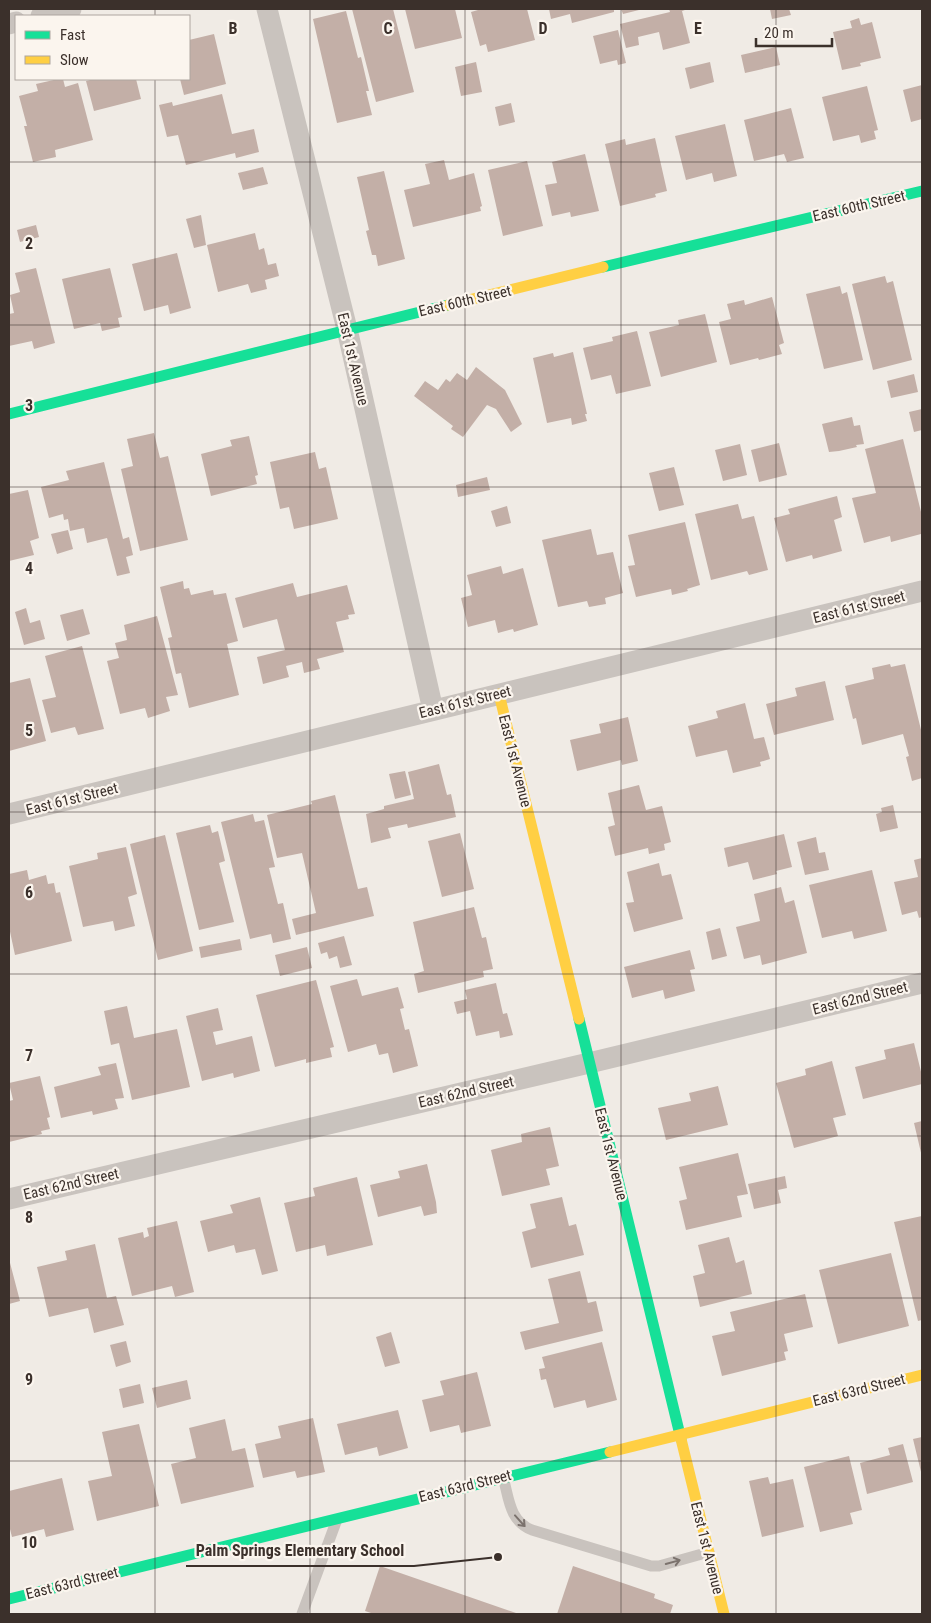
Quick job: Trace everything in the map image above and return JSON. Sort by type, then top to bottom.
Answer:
[{"type":"street","points":[[45,15],[71,9]]},
{"type":"street","name":"East 1st Avenue","points":[[267,9],[347,329],[433,710]]},
{"type":"street","name":"East 60th Street","points":[[9,414],[347,329],[922,191]]},
{"type":"street","name":"East 61st Street","points":[[9,814],[922,592]]},
{"type":"street","name":"East 1st Avenue","points":[[499,694],[724,1614]]},
{"type":"street","name":"East 62nd Street","points":[[9,1199],[922,983]]},
{"type":"street","name":"East 63rd Street","points":[[9,1599],[922,1374]]},
{"type":"lane","points":[[503,1477],[516,1519],[523,1526],[532,1530],[651,1566],[659,1566],[709,1552]]},
{"type":"lane","points":[[302,1614],[337,1518]]},
{"type":"building","points":[[352,9],[393,9],[414,92],[376,102]]},
{"type":"building","points":[[405,9],[455,9],[462,38],[415,49]]},
{"type":"building","points":[[478,9],[527,9],[535,40],[488,52],[486,44],[480,46],[471,12]]},
{"type":"building","points":[[549,9],[614,9],[614,12],[572,23],[570,14],[551,19]]},
{"type":"building","points":[[621,9],[643,9],[623,14]]},
{"type":"building","points":[[669,9],[688,9],[682,11],[690,43],[663,50],[659,32],[638,37],[639,45],[626,48],[620,24],[670,12]]},
{"type":"building","points":[[770,9],[789,9],[791,15],[772,19]]},
{"type":"building","points":[[346,11],[358,58],[361,57],[369,91],[366,91],[372,115],[337,123],[313,19]]},
{"type":"building","points":[[859,18],[861,25],[872,22],[881,58],[860,63],[861,66],[842,70],[833,32],[852,28],[850,21]]},
{"type":"building","points":[[618,30],[626,63],[618,65],[617,60],[600,64],[593,36]]},
{"type":"building","points":[[214,34],[226,84],[184,95],[180,80],[190,80],[190,40]]},
{"type":"building","points":[[776,47],[780,65],[745,73],[741,55]]},
{"type":"building","points":[[476,62],[482,92],[461,96],[455,67]]},
{"type":"building","points":[[710,62],[714,82],[690,89],[685,68]]},
{"type":"building","points":[[63,80],[65,87],[78,83],[93,140],[55,150],[56,157],[33,162],[24,126],[27,126],[19,96],[38,91],[36,84]]},
{"type":"building","points":[[136,80],[141,99],[94,111],[86,81]]},
{"type":"building","points":[[922,85],[922,119],[911,122],[903,90]]},
{"type":"building","points":[[867,86],[878,130],[874,131],[876,139],[861,143],[859,135],[833,141],[822,97]]},
{"type":"building","points":[[222,94],[232,134],[254,129],[259,152],[236,158],[235,153],[186,165],[178,135],[167,137],[159,105],[172,102],[173,106]]},
{"type":"building","points":[[511,103],[515,122],[499,126],[495,107]]},
{"type":"building","points":[[791,108],[804,158],[787,162],[784,154],[754,161],[744,120]]},
{"type":"building","points":[[725,124],[737,176],[714,182],[712,173],[686,180],[675,136]]},
{"type":"building","points":[[655,138],[667,191],[655,194],[656,197],[620,206],[605,144],[625,139],[626,145]]},
{"type":"building","points":[[585,154],[599,211],[571,217],[570,212],[552,216],[545,185],[557,183],[552,162]]},
{"type":"building","points":[[444,160],[449,180],[474,173],[482,206],[480,207],[481,211],[413,227],[404,190],[430,184],[425,164]]},
{"type":"building","points":[[527,161],[543,226],[503,236],[488,170]]},
{"type":"building","points":[[263,167],[268,184],[243,190],[238,173]]},
{"type":"building","points":[[384,171],[405,259],[378,266],[376,255],[372,255],[366,231],[369,230],[357,177]]},
{"type":"building","points":[[201,215],[206,245],[194,248],[186,219]]},
{"type":"building","points":[[36,225],[39,237],[20,242],[17,230]]},
{"type":"building","points":[[255,233],[259,250],[264,248],[268,265],[276,263],[279,276],[265,280],[267,289],[251,293],[248,284],[218,292],[207,245]]},
{"type":"building","points":[[177,253],[191,308],[170,314],[168,305],[144,311],[132,264]]},
{"type":"building","points":[[36,268],[55,343],[34,349],[32,341],[9,346],[9,314],[14,313],[10,295],[20,292],[15,273]]},
{"type":"building","points":[[110,268],[122,317],[118,318],[120,327],[102,331],[100,323],[74,329],[62,279]]},
{"type":"building","points":[[885,276],[887,283],[893,281],[912,360],[873,370],[852,284]]},
{"type":"building","points":[[840,286],[842,294],[847,292],[863,360],[824,369],[806,294]]},
{"type":"building","points":[[772,297],[784,343],[779,345],[782,354],[730,365],[719,322],[731,319],[727,304],[744,300],[745,305]]},
{"type":"building","points":[[705,314],[717,362],[661,377],[649,332],[679,325],[678,320]]},
{"type":"building","points":[[637,331],[651,386],[616,394],[611,375],[591,380],[583,348],[613,341],[612,337]]},
{"type":"building","points":[[573,352],[587,421],[572,425],[571,418],[547,423],[533,358],[553,353],[554,357]]},
{"type":"building","points":[[476,367],[505,390],[522,424],[511,432],[496,409],[487,405],[463,437],[451,429],[453,426],[414,396],[425,381],[438,390],[446,379],[450,382],[457,373],[467,380]]},
{"type":"building","points":[[914,374],[918,392],[891,398],[887,381]]},
{"type":"building","points":[[922,409],[922,430],[914,432],[909,412]]},
{"type":"building","points":[[852,417],[854,426],[860,425],[864,444],[829,452],[822,424]]},
{"type":"building","points":[[154,433],[160,458],[168,456],[188,540],[140,551],[121,469],[133,466],[127,439]]},
{"type":"building","points":[[249,436],[258,475],[255,476],[257,484],[211,496],[201,454],[232,446],[230,440]]},
{"type":"building","points":[[903,439],[922,516],[921,534],[891,542],[890,536],[864,543],[852,498],[876,493],[865,449]]},
{"type":"building","points":[[779,443],[787,475],[759,482],[751,450]]},
{"type":"building","points":[[740,444],[747,475],[723,481],[715,450]]},
{"type":"building","points":[[315,452],[319,469],[326,467],[338,519],[294,529],[289,507],[280,509],[270,462]]},
{"type":"building","points":[[104,462],[123,539],[129,537],[133,555],[126,557],[130,573],[117,576],[107,538],[87,543],[84,528],[70,531],[68,519],[64,520],[63,514],[49,518],[41,487],[69,480],[66,471]]},
{"type":"building","points":[[674,467],[684,505],[659,511],[649,473]]},
{"type":"building","points":[[487,477],[490,490],[458,497],[456,485]]},
{"type":"building","points":[[28,490],[39,538],[30,541],[34,555],[9,561],[9,494]]},
{"type":"building","points":[[837,496],[842,517],[834,520],[842,551],[813,559],[812,555],[786,562],[774,518],[790,514],[788,509]]},
{"type":"building","points":[[738,504],[742,519],[754,516],[768,570],[749,575],[747,571],[711,580],[695,514]]},
{"type":"building","points":[[507,506],[511,523],[496,527],[491,511]]},
{"type":"building","points":[[685,522],[700,585],[687,589],[688,591],[672,595],[671,589],[636,597],[628,566],[635,565],[628,535]]},
{"type":"building","points":[[591,529],[597,555],[613,552],[623,593],[605,598],[606,604],[589,607],[587,601],[558,607],[542,540]]},
{"type":"building","points":[[68,530],[73,549],[57,554],[51,534]]},
{"type":"building","points":[[501,566],[503,574],[523,568],[538,625],[514,632],[513,629],[498,633],[495,620],[468,627],[461,598],[472,595],[467,575]]},
{"type":"building","points":[[183,581],[184,589],[189,588],[191,595],[213,590],[214,595],[226,593],[238,641],[227,644],[239,695],[189,708],[181,673],[176,674],[168,638],[172,637],[160,587]]},
{"type":"building","points":[[293,583],[297,597],[347,585],[355,614],[348,615],[349,619],[336,622],[344,652],[317,659],[320,669],[304,673],[302,662],[286,666],[289,677],[263,684],[257,657],[285,650],[277,619],[243,628],[235,598]]},
{"type":"building","points":[[26,608],[30,623],[40,620],[45,639],[24,645],[15,612]]},
{"type":"building","points":[[83,609],[90,634],[67,641],[60,615]]},
{"type":"building","points":[[157,616],[178,695],[166,697],[170,711],[148,718],[145,708],[120,714],[107,661],[119,658],[115,643],[127,640],[124,625]]},
{"type":"building","points":[[82,646],[104,729],[78,735],[75,727],[51,733],[42,700],[56,697],[45,656]]},
{"type":"building","points":[[890,664],[891,667],[905,664],[922,734],[922,778],[912,781],[906,757],[909,756],[903,734],[862,745],[856,718],[853,719],[845,686],[874,679],[872,668]]},
{"type":"building","points":[[30,678],[46,741],[9,751],[9,683]]},
{"type":"building","points":[[825,681],[834,720],[774,735],[766,704],[797,696],[795,688]]},
{"type":"building","points":[[745,703],[754,739],[764,737],[770,759],[760,762],[761,766],[733,773],[727,750],[696,757],[688,726],[718,718],[716,711]]},
{"type":"building","points":[[628,717],[638,761],[622,765],[621,760],[577,771],[570,740],[601,733],[599,724]]},
{"type":"building","points":[[439,764],[447,795],[451,794],[456,817],[408,828],[407,824],[388,828],[391,838],[371,843],[366,814],[384,809],[384,806],[414,799],[408,772]]},
{"type":"building","points":[[405,771],[411,795],[395,799],[389,774]]},
{"type":"building","points":[[639,785],[646,810],[662,806],[671,842],[664,844],[665,850],[649,854],[648,848],[615,856],[608,827],[615,825],[608,793]]},
{"type":"building","points":[[335,795],[358,889],[367,887],[374,916],[296,935],[292,919],[316,913],[302,853],[277,858],[267,815],[312,804],[311,801]]},
{"type":"building","points":[[893,805],[898,828],[880,832],[876,814],[882,812],[881,808]]},
{"type":"building","points":[[253,814],[255,822],[264,820],[275,867],[269,868],[278,904],[283,903],[291,939],[273,943],[271,934],[250,939],[221,822]]},
{"type":"building","points":[[210,825],[212,833],[218,831],[225,861],[219,863],[234,922],[199,930],[176,833]]},
{"type":"building","points":[[460,833],[474,889],[442,897],[428,841]]},
{"type":"building","points":[[784,834],[792,867],[776,871],[777,874],[753,880],[748,862],[728,867],[724,848]]},
{"type":"building","points":[[165,835],[193,951],[158,960],[130,844]]},
{"type":"building","points":[[816,837],[819,853],[825,852],[829,870],[805,875],[797,842]]},
{"type":"building","points":[[126,847],[137,894],[128,897],[135,926],[115,931],[113,921],[83,927],[69,866],[98,859],[97,853]]},
{"type":"building","points":[[922,858],[922,917],[919,918],[917,911],[902,915],[894,882],[918,877],[914,860]]},
{"type":"building","points":[[659,863],[662,876],[671,874],[683,919],[634,932],[626,903],[634,902],[627,872]]},
{"type":"building","points":[[27,870],[29,880],[46,875],[48,884],[54,883],[56,893],[60,892],[72,941],[15,955],[9,927],[9,874]]},
{"type":"building","points":[[872,870],[887,931],[854,939],[852,931],[822,938],[809,885]]},
{"type":"building","points":[[781,887],[785,903],[794,900],[807,953],[762,965],[760,955],[744,959],[736,927],[760,921],[754,894]]},
{"type":"building","points":[[474,907],[482,938],[486,937],[493,969],[483,971],[484,977],[418,993],[414,974],[424,971],[413,922]]},
{"type":"building","points":[[720,928],[727,956],[712,960],[706,932]]},
{"type":"building","points":[[344,936],[352,965],[340,968],[337,956],[329,959],[327,952],[321,954],[318,943]]},
{"type":"building","points":[[240,939],[242,950],[201,958],[199,947]]},
{"type":"building","points":[[307,947],[312,968],[280,976],[275,955]]},
{"type":"building","points":[[690,950],[695,969],[690,970],[695,991],[665,999],[663,990],[632,998],[624,967]]},
{"type":"building","points":[[357,979],[362,996],[398,987],[404,1008],[400,1009],[405,1030],[409,1029],[418,1066],[393,1073],[388,1053],[379,1055],[376,1044],[348,1052],[330,986]]},
{"type":"building","points":[[316,980],[334,1047],[330,1048],[332,1057],[306,1063],[306,1059],[275,1067],[256,995]]},
{"type":"building","points":[[496,983],[503,1014],[507,1013],[513,1035],[500,1038],[499,1031],[476,1036],[470,1011],[457,1014],[454,1002],[467,999],[465,990]]},
{"type":"building","points":[[127,1006],[134,1038],[177,1029],[190,1087],[132,1100],[119,1043],[111,1045],[104,1011]]},
{"type":"building","points":[[218,1008],[223,1030],[213,1032],[216,1045],[252,1036],[260,1071],[234,1078],[233,1073],[202,1081],[186,1016]]},
{"type":"building","points":[[914,1043],[922,1076],[922,1084],[863,1099],[855,1067],[886,1059],[884,1050]]},
{"type":"building","points":[[832,1061],[846,1115],[833,1118],[838,1136],[794,1148],[776,1083],[806,1075],[805,1069]]},
{"type":"building","points":[[116,1063],[124,1098],[115,1099],[118,1109],[93,1115],[92,1111],[61,1118],[54,1087],[101,1075],[98,1067]]},
{"type":"building","points":[[40,1076],[50,1117],[47,1118],[50,1129],[41,1131],[42,1134],[9,1142],[9,1101],[13,1100],[9,1083]]},
{"type":"building","points":[[718,1086],[728,1125],[666,1140],[658,1108],[691,1101],[689,1093]]},
{"type":"building","points":[[922,1121],[922,1157],[914,1123]]},
{"type":"building","points":[[550,1127],[559,1166],[546,1169],[550,1185],[502,1196],[491,1150],[522,1142],[521,1134]]},
{"type":"building","points":[[738,1153],[748,1194],[737,1196],[742,1217],[686,1230],[679,1201],[687,1199],[679,1167]]},
{"type":"building","points":[[427,1164],[437,1213],[424,1216],[421,1206],[378,1217],[370,1185],[400,1178],[398,1171]]},
{"type":"building","points":[[785,1176],[787,1188],[778,1190],[781,1203],[754,1209],[748,1184]]},
{"type":"building","points":[[357,1177],[373,1245],[327,1256],[325,1245],[296,1252],[284,1203],[315,1196],[313,1188]]},
{"type":"building","points":[[260,1197],[278,1271],[262,1275],[255,1249],[236,1253],[234,1245],[208,1252],[200,1221],[233,1213],[230,1205]]},
{"type":"building","points":[[562,1197],[569,1226],[576,1224],[584,1255],[531,1268],[522,1232],[536,1228],[530,1204]]},
{"type":"building","points":[[922,1216],[922,1320],[918,1321],[894,1222]]},
{"type":"building","points":[[177,1221],[194,1292],[175,1297],[172,1286],[132,1296],[118,1238],[143,1232],[144,1238],[149,1236],[147,1228]]},
{"type":"building","points":[[729,1237],[736,1263],[744,1260],[752,1294],[700,1307],[693,1276],[705,1273],[698,1245]]},
{"type":"building","points":[[95,1244],[107,1298],[116,1296],[124,1325],[94,1333],[88,1308],[49,1317],[37,1267],[67,1260],[65,1251]]},
{"type":"building","points":[[891,1253],[909,1326],[838,1344],[819,1270]]},
{"type":"building","points":[[9,1259],[20,1301],[9,1304]]},
{"type":"building","points":[[580,1271],[588,1303],[596,1301],[603,1331],[525,1350],[520,1332],[559,1323],[548,1279]]},
{"type":"building","points":[[805,1294],[813,1327],[784,1334],[788,1351],[784,1352],[786,1360],[722,1376],[712,1336],[735,1331],[730,1312]]},
{"type":"building","points":[[391,1332],[400,1363],[385,1367],[376,1337]]},
{"type":"building","points":[[126,1341],[131,1362],[116,1367],[110,1345]]},
{"type":"building","points":[[602,1342],[617,1400],[587,1408],[585,1400],[554,1408],[546,1379],[541,1380],[539,1369],[545,1368],[542,1357]]},
{"type":"building","points":[[477,1372],[491,1426],[461,1433],[459,1425],[430,1432],[422,1400],[444,1395],[440,1381]]},
{"type":"building","points":[[187,1380],[191,1399],[157,1408],[152,1388]]},
{"type":"building","points":[[140,1384],[144,1403],[123,1408],[119,1389]]},
{"type":"building","points":[[398,1410],[408,1448],[379,1456],[377,1447],[345,1455],[337,1424]]},
{"type":"building","points":[[313,1418],[325,1472],[297,1478],[295,1471],[263,1478],[255,1444],[281,1438],[278,1426]]},
{"type":"building","points":[[225,1419],[232,1451],[245,1448],[254,1487],[181,1504],[171,1464],[196,1458],[189,1428]]},
{"type":"building","points":[[139,1424],[159,1506],[97,1521],[88,1481],[112,1476],[102,1432]]},
{"type":"building","points":[[922,1437],[922,1476],[913,1439]]},
{"type":"building","points":[[903,1444],[913,1482],[867,1494],[860,1463],[890,1455],[888,1448]]},
{"type":"building","points":[[849,1456],[862,1510],[850,1513],[853,1524],[820,1532],[804,1467]]},
{"type":"building","points":[[768,1477],[770,1484],[793,1479],[804,1527],[762,1537],[749,1481]]},
{"type":"building","points":[[62,1478],[74,1530],[46,1537],[44,1529],[12,1537],[9,1525],[9,1491]]},
{"type":"building","points":[[380,1566],[519,1614],[374,1614],[365,1611]]},
{"type":"building","points":[[573,1566],[655,1594],[654,1598],[673,1605],[670,1614],[557,1614]]},
{"type":"traffic: fast","points":[[603,267],[922,191]]},
{"type":"traffic: fast","points":[[9,414],[448,305]]},
{"type":"traffic: fast","points":[[579,1019],[681,1439]]},
{"type":"traffic: fast","points":[[9,1599],[610,1452]]},
{"type":"traffic: slow","points":[[448,305],[603,267]]},
{"type":"traffic: slow","points":[[499,694],[579,1019]]},
{"type":"traffic: slow","points":[[610,1452],[922,1375]]},
{"type":"traffic: slow","points":[[681,1439],[724,1614]]},
{"type":"place","name":"Palm Springs Elementary School","points":[[498,1557]]}]
